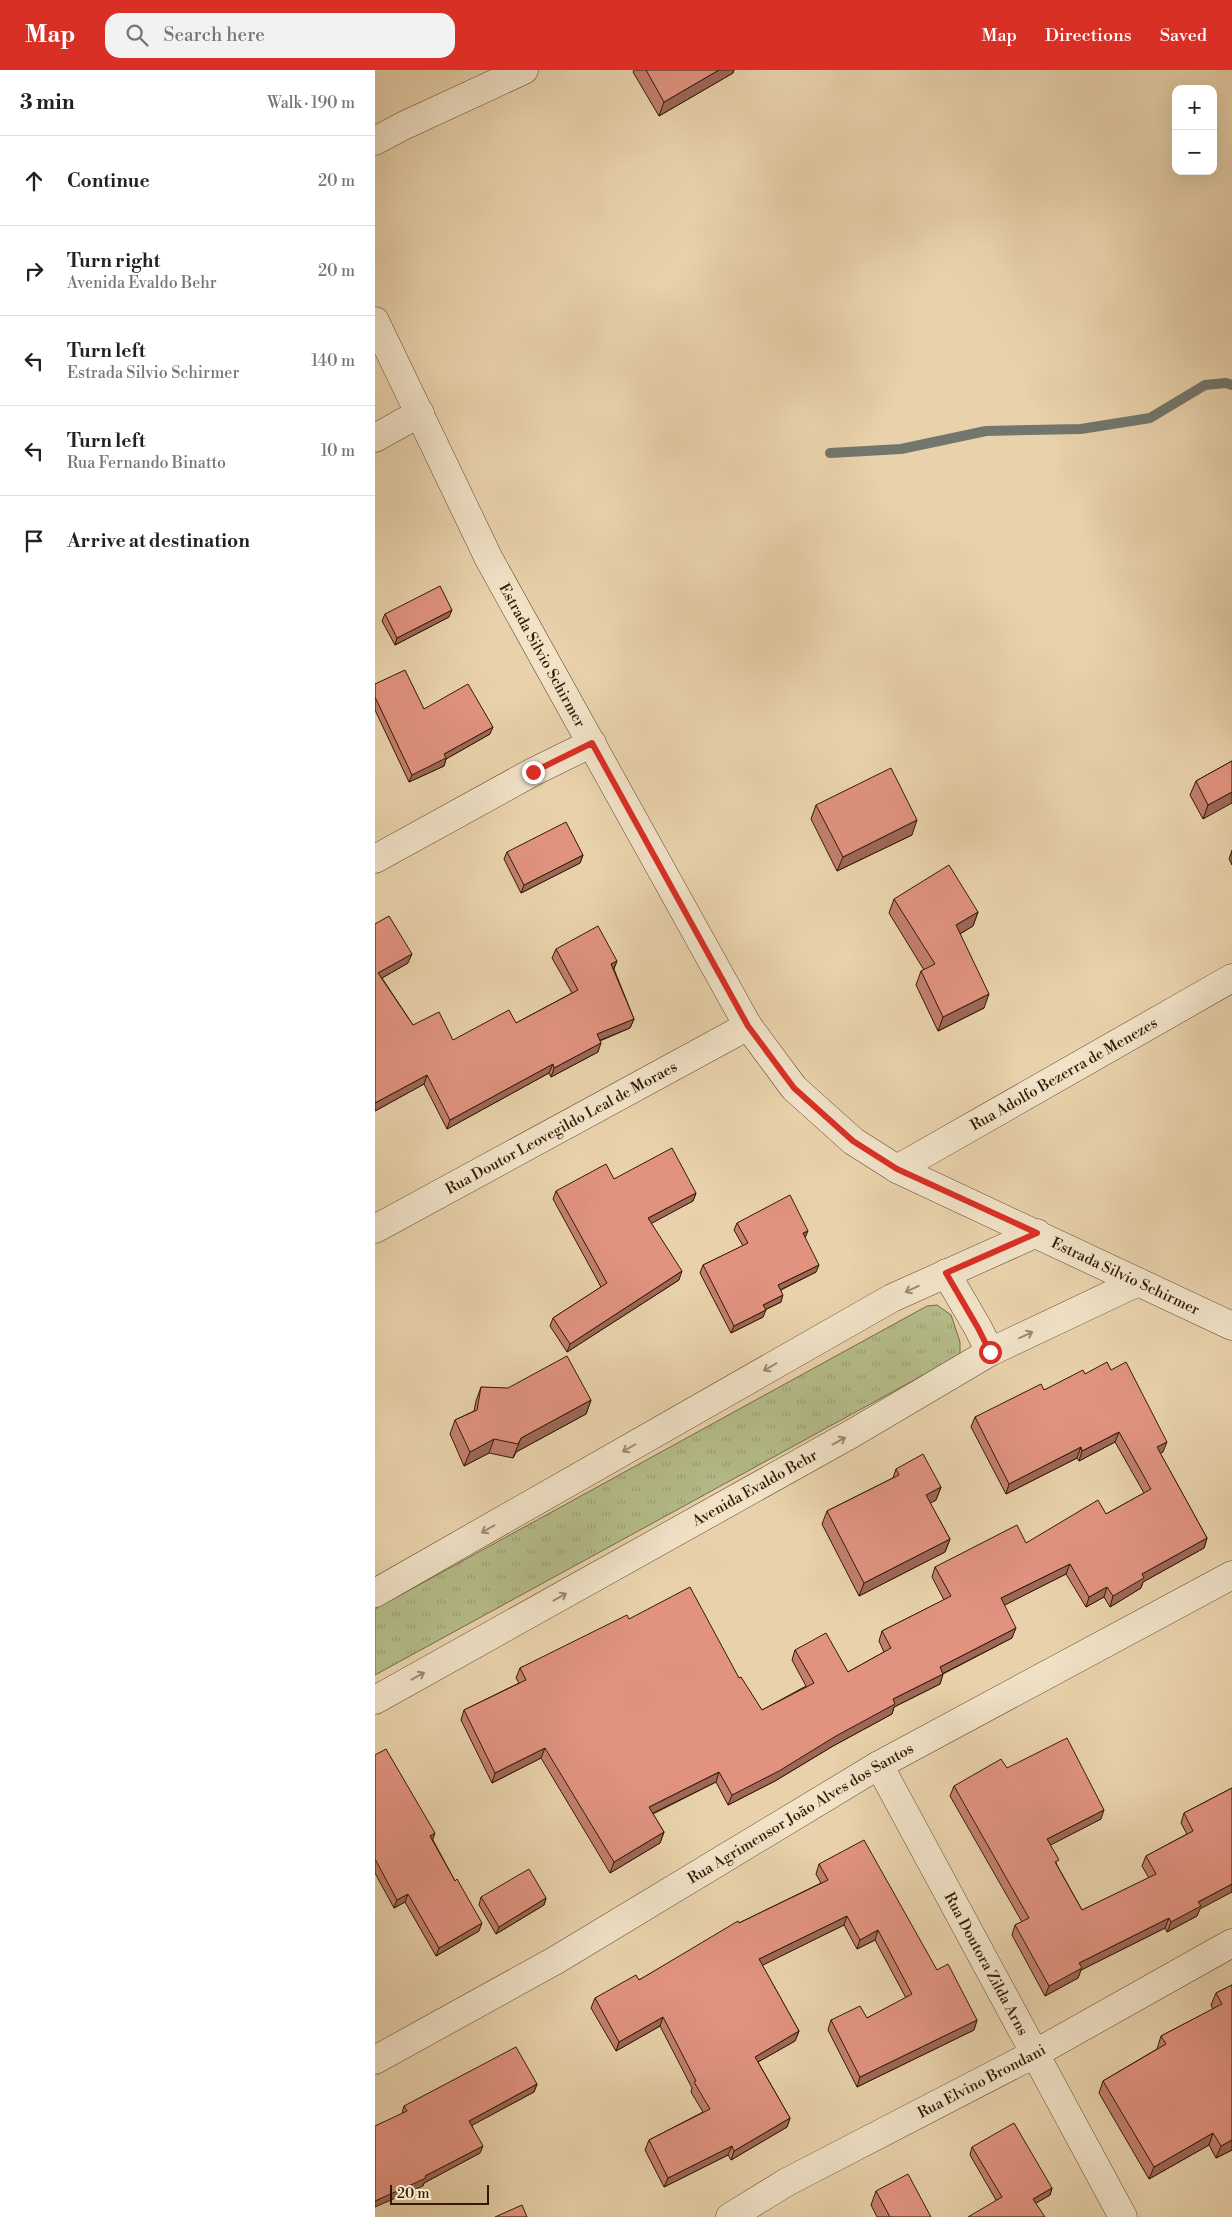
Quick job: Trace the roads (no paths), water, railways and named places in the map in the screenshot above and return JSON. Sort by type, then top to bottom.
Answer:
[{"type":"street","points":[[375,141],[524,70]]},
{"type":"street","name":"Estrada Silvio Schirmer","points":[[375,321],[489,559],[748,1026],[794,1088],[853,1141],[897,1169],[1232,1326]]},
{"type":"street","points":[[375,438],[420,413]]},
{"type":"street","points":[[375,859],[533,772],[592,743]]},
{"type":"street","name":"Rua Adolfo Bezerra de Menezes","points":[[897,1169],[1232,978]]},
{"type":"street","name":"Rua Doutor Leovegildo Leal de Moraes","points":[[375,1229],[748,1026]]},
{"type":"street","points":[[375,1593],[892,1298],[1037,1233]]},
{"type":"street","points":[[946,1273],[990,1352]]},
{"type":"street","name":"Avenida Evaldo Behr","points":[[375,1700],[853,1433],[990,1352],[1138,1282]]},
{"type":"street","name":"Rua Agrimensor João Alves dos Santos","points":[[375,2060],[556,1960],[879,1765],[1232,1575]]},
{"type":"street","name":"Rua Doutora Zilda Arns","points":[[879,1765],[1123,2217]]},
{"type":"street","name":"Rua Elvino Brondani","points":[[730,2217],[787,2182],[1036,2053],[1232,1943]]},
{"type":"waterway","points":[[830,453],[901,449],[986,431],[1081,429],[1150,418],[1205,385],[1226,383],[1232,385]]}]
